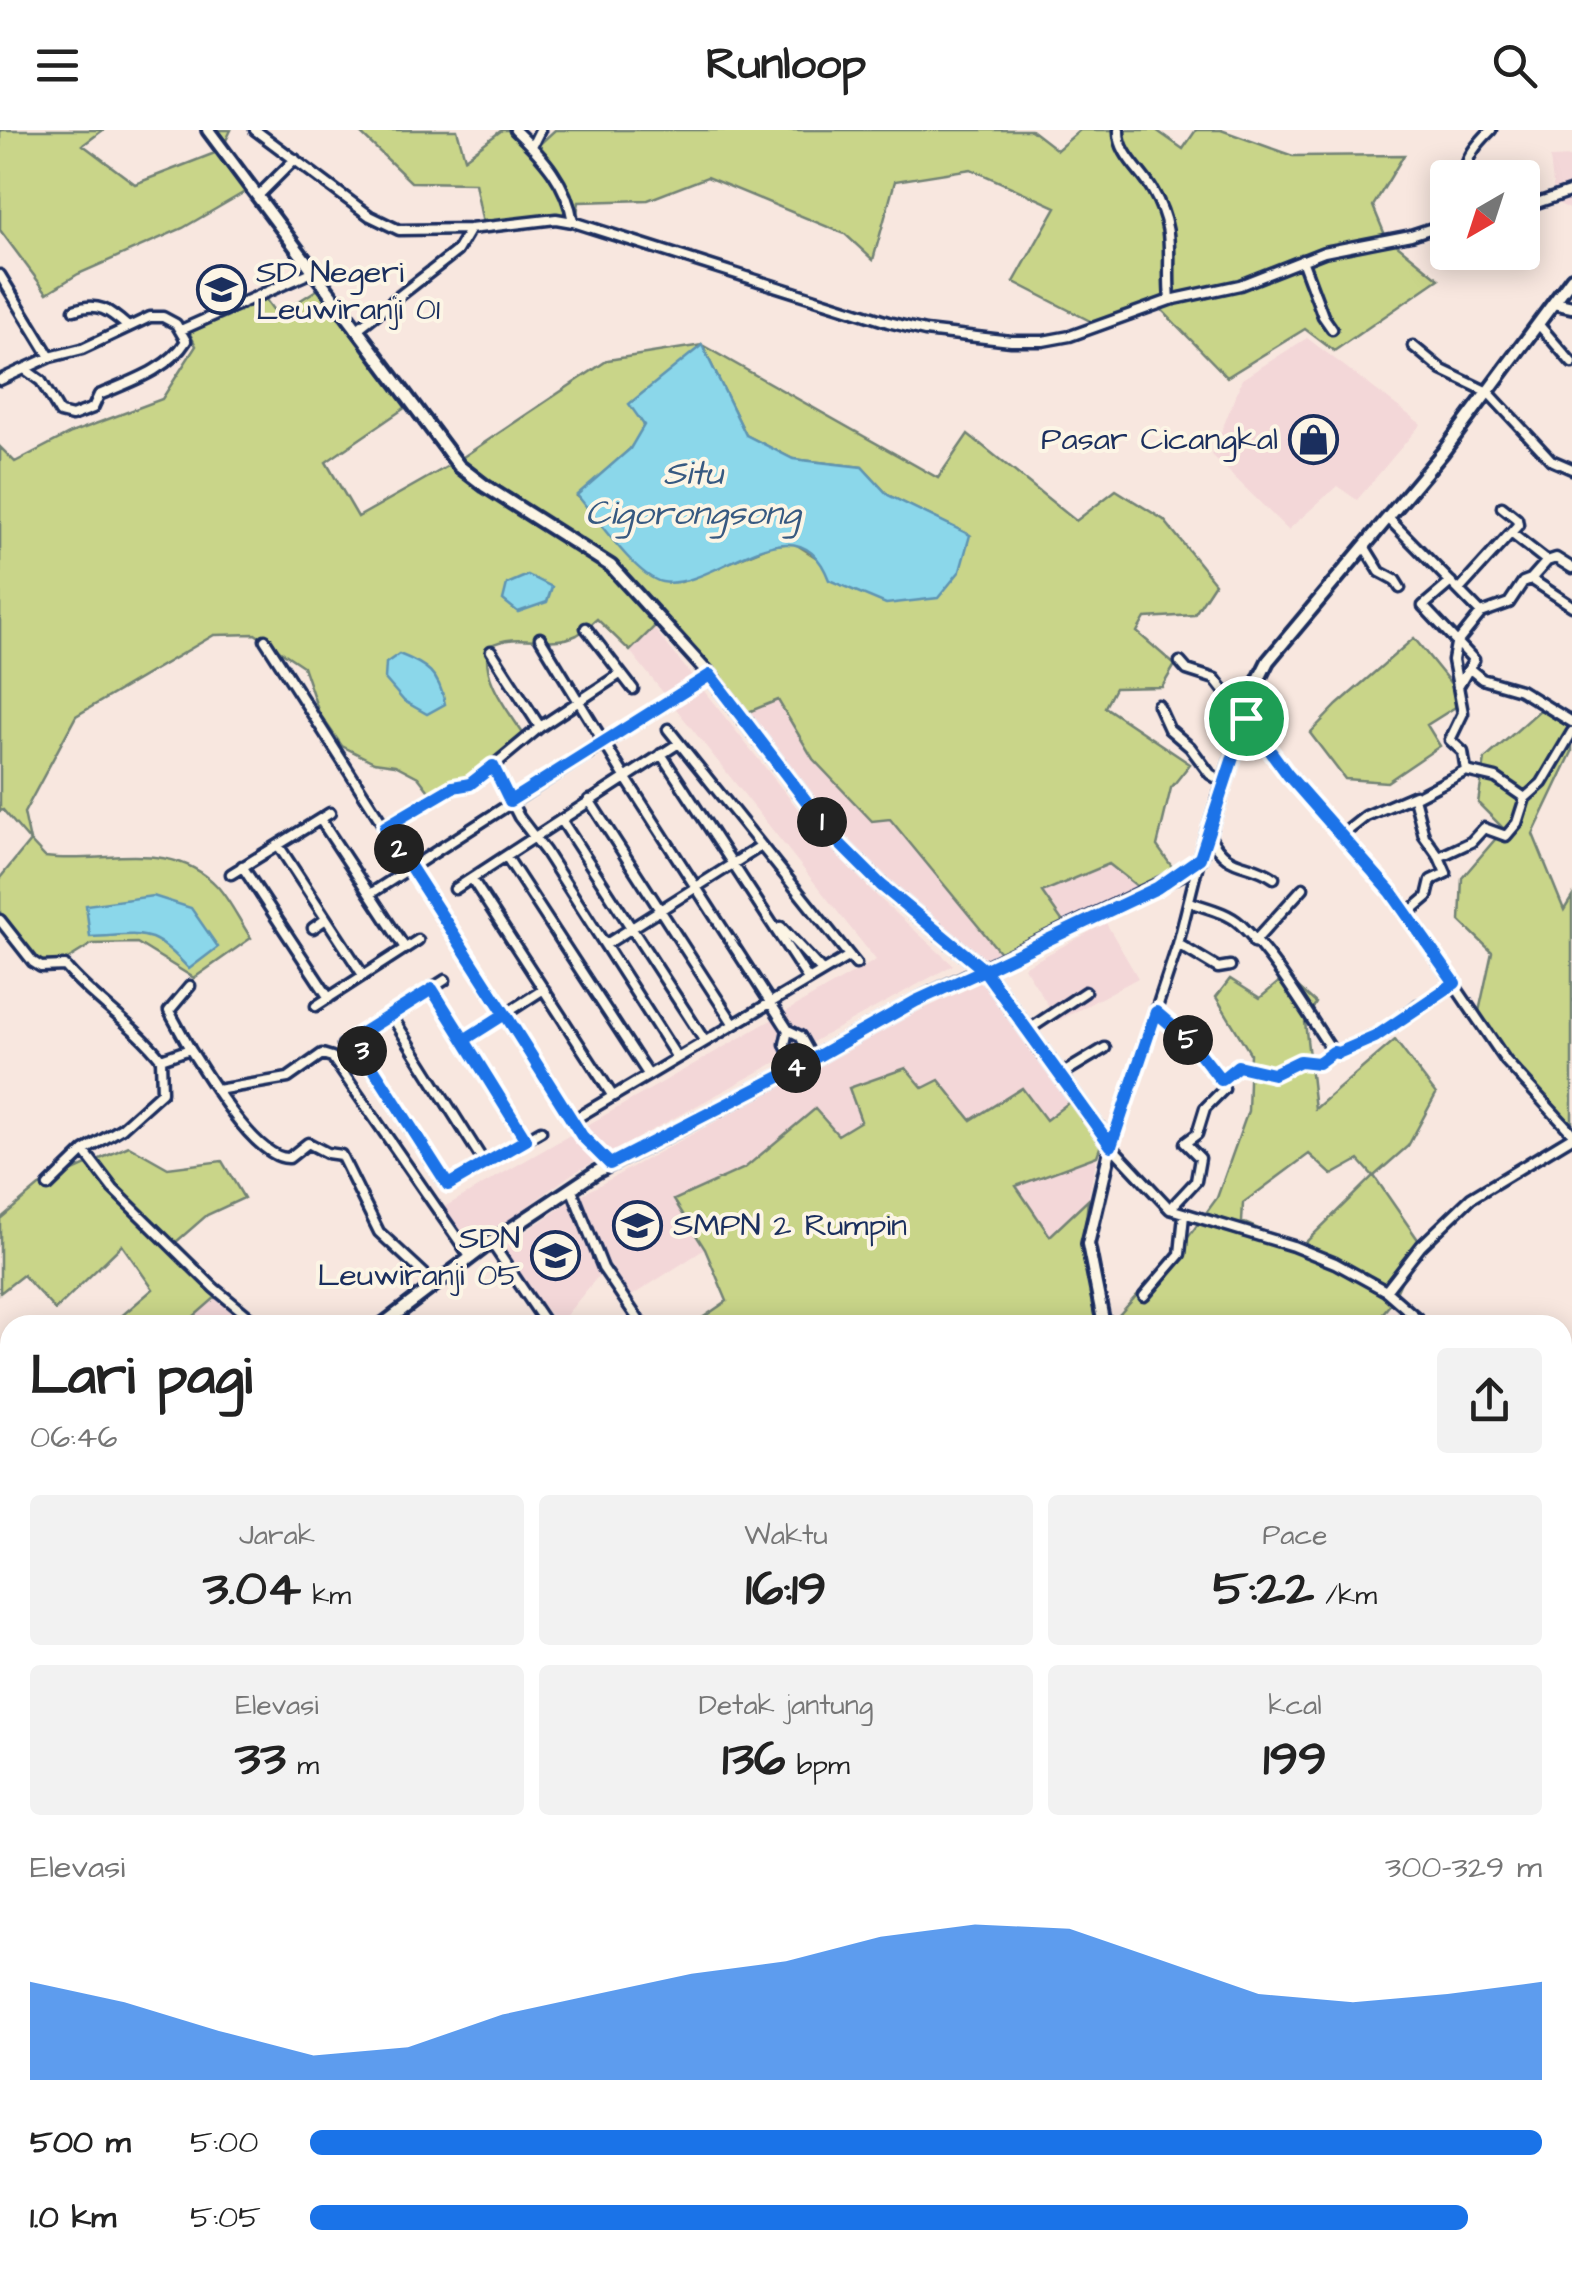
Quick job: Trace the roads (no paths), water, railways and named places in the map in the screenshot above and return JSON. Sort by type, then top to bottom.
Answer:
[{"type":"main road","points":[[208,130],[459,466],[611,566],[710,675],[836,840],[881,885],[984,970],[1111,1146],[1088,1244],[1102,1315]]},
{"type":"main road","points":[[395,1315],[491,1242],[610,1164],[795,1069],[916,1001],[1157,888],[1200,858],[1268,661],[1388,518],[1572,278]]},
{"type":"main road","points":[[1554,303],[1572,306]]},
{"type":"street","points":[[255,130],[391,228],[423,231],[530,220],[573,222],[925,331],[1011,341],[1044,342],[1082,332],[1170,300],[1240,284],[1302,260],[1430,228]]},
{"type":"street","points":[[515,130],[565,190],[573,222]]},
{"type":"street","points":[[532,146],[540,130]]},
{"type":"street","points":[[1119,130],[1122,148],[1151,187],[1166,216],[1170,300]]},
{"type":"street","points":[[1468,160],[1475,145],[1491,130]]},
{"type":"street","points":[[256,197],[295,160]]},
{"type":"street","points":[[1540,202],[1572,191]]},
{"type":"street","points":[[356,330],[457,250],[470,229]]},
{"type":"street","points":[[1302,260],[1322,316],[1332,329]]},
{"type":"street","points":[[181,330],[312,272]]},
{"type":"street","points":[[0,275],[50,357]]},
{"type":"street","points":[[74,310],[101,307],[126,326]]},
{"type":"street","points":[[0,380],[50,357],[82,350],[126,326],[156,316],[181,330],[186,341],[173,357],[145,375],[99,395],[93,408],[79,415],[60,414],[41,381],[26,370]]},
{"type":"street","points":[[1539,324],[1572,363]]},
{"type":"street","points":[[1413,346],[1442,370],[1488,392],[1551,460],[1572,468]]},
{"type":"street","points":[[1459,590],[1519,522],[1502,507]]},
{"type":"street","points":[[1388,518],[1481,612]]},
{"type":"street","points":[[1511,533],[1547,562]]},
{"type":"street","points":[[1364,546],[1380,572],[1395,580],[1400,588]]},
{"type":"street","points":[[1466,771],[1463,752],[1450,740],[1463,713],[1453,660],[1456,644],[1481,612],[1508,603],[1523,582],[1547,562],[1556,558],[1572,568]]},
{"type":"street","points":[[1531,578],[1572,606]]},
{"type":"street","points":[[1451,582],[1423,606],[1474,660],[1458,687]]},
{"type":"street","points":[[586,628],[633,688]]},
{"type":"street","points":[[540,638],[625,778],[788,1030],[800,1036],[813,1059]]},
{"type":"street","points":[[266,640],[573,1120],[594,1150],[610,1164]]},
{"type":"street","points":[[491,650],[540,728]]},
{"type":"street","points":[[1180,662],[1187,670],[1214,679],[1288,775],[1407,914],[1506,1061],[1572,1135],[1471,1198],[1420,1246],[1386,1291]]},
{"type":"street","points":[[1471,670],[1482,679],[1520,690],[1572,722]]},
{"type":"street","points":[[385,827],[453,787],[470,784],[540,728],[620,674]]},
{"type":"street","points":[[370,894],[710,675]]},
{"type":"street","points":[[1158,706],[1168,729],[1190,747],[1210,774],[1224,783]]},
{"type":"street","points":[[668,729],[856,964]]},
{"type":"street","points":[[1439,857],[1472,842],[1484,828],[1506,836],[1517,823],[1526,798],[1542,782],[1572,732]]},
{"type":"street","points":[[456,890],[679,742]]},
{"type":"street","points":[[661,754],[808,979]]},
{"type":"street","points":[[493,766],[510,801],[676,1056]]},
{"type":"street","points":[[1342,835],[1366,816],[1466,771],[1496,778],[1526,798]]},
{"type":"street","points":[[1407,914],[1427,898],[1432,880],[1446,873],[1424,836],[1415,796]]},
{"type":"street","points":[[589,800],[733,1023]]},
{"type":"street","points":[[231,874],[330,812]]},
{"type":"street","points":[[320,818],[405,948]]},
{"type":"street","points":[[562,821],[704,1040]]},
{"type":"street","points":[[1208,835],[1218,852],[1242,867],[1263,870],[1274,878]]},
{"type":"street","points":[[278,845],[363,975]]},
{"type":"street","points":[[606,946],[761,846]]},
{"type":"street","points":[[506,856],[648,1074]]},
{"type":"street","points":[[1200,858],[1178,944],[1111,1146],[1170,1209],[1317,1255],[1386,1291],[1414,1315]]},
{"type":"street","points":[[242,866],[329,998]]},
{"type":"street","points":[[472,879],[612,1096]]},
{"type":"street","points":[[1254,942],[1303,888]]},
{"type":"street","points":[[1190,902],[1240,924],[1333,1052]]},
{"type":"street","points":[[768,913],[822,971]]},
{"type":"street","points":[[0,920],[33,962],[41,967],[65,966],[89,994],[111,1008],[160,1059],[162,1092],[122,1128],[84,1152],[48,1186]]},
{"type":"street","points":[[313,928],[326,920]]},
{"type":"street","points":[[316,1006],[418,940]]},
{"type":"street","points":[[1178,944],[1218,968],[1230,966]]},
{"type":"street","points":[[573,1120],[849,956]]},
{"type":"street","points":[[343,1045],[445,980]]},
{"type":"street","points":[[1221,1080],[1238,1066],[1273,1074],[1300,1061],[1318,1063],[1333,1052],[1375,1037],[1455,983]]},
{"type":"street","points":[[190,986],[169,1011],[238,1119],[276,1156],[288,1158],[308,1143],[341,1155],[379,1232],[436,1284]]},
{"type":"street","points":[[432,989],[526,1140]]},
{"type":"street","points":[[464,1040],[544,989]]},
{"type":"street","points":[[1028,1030],[1085,992]]},
{"type":"street","points":[[1156,1012],[1192,1043],[1224,1089],[1205,1108],[1197,1134],[1185,1144],[1200,1158],[1196,1181],[1170,1209]]},
{"type":"street","points":[[391,1015],[485,1164]]},
{"type":"street","points":[[788,1030],[786,1044],[795,1069]]},
{"type":"street","points":[[354,1038],[444,1182],[454,1184],[540,1131]]},
{"type":"street","points":[[1060,1075],[1104,1048]]},
{"type":"street","points":[[160,1059],[190,1049]]},
{"type":"street","points":[[217,1090],[288,1078],[322,1054],[332,1057],[471,1258]]},
{"type":"street","points":[[594,1150],[596,1172]]},
{"type":"street","points":[[84,1152],[113,1189],[247,1315]]},
{"type":"street","points":[[571,1188],[603,1268],[635,1315]]},
{"type":"street","points":[[1144,1296],[1180,1254],[1184,1214]]},
{"type":"street","points":[[491,1242],[540,1315]]},
{"type":"water","name":"Situ Cigorongsong","points":[[702,345],[746,435],[793,459],[862,467],[888,495],[970,535],[960,571],[938,598],[886,604],[829,580],[815,556],[797,545],[776,545],[753,552],[683,581],[662,582],[652,578],[628,558],[577,495],[630,449],[644,425],[629,404]]},
{"type":"water","points":[[528,575],[552,587],[547,602],[518,612],[503,600],[507,584]]},
{"type":"water","points":[[399,654],[430,671],[445,704],[427,714],[404,701],[385,679],[386,663]]},
{"type":"water","points":[[153,896],[191,908],[218,947],[189,969],[165,946],[146,936],[90,937],[86,905]]},
{"type":"place","name":"SD Negeri Leuwiranji 01","points":[[221,290]]},
{"type":"place","name":"Pasar Cicangkal","points":[[1313,439]]},
{"type":"place","name":"SMPN 2 Rumpin","points":[[638,1225]]},
{"type":"place","name":"SDN Leuwiranji 05","points":[[555,1256]]}]
